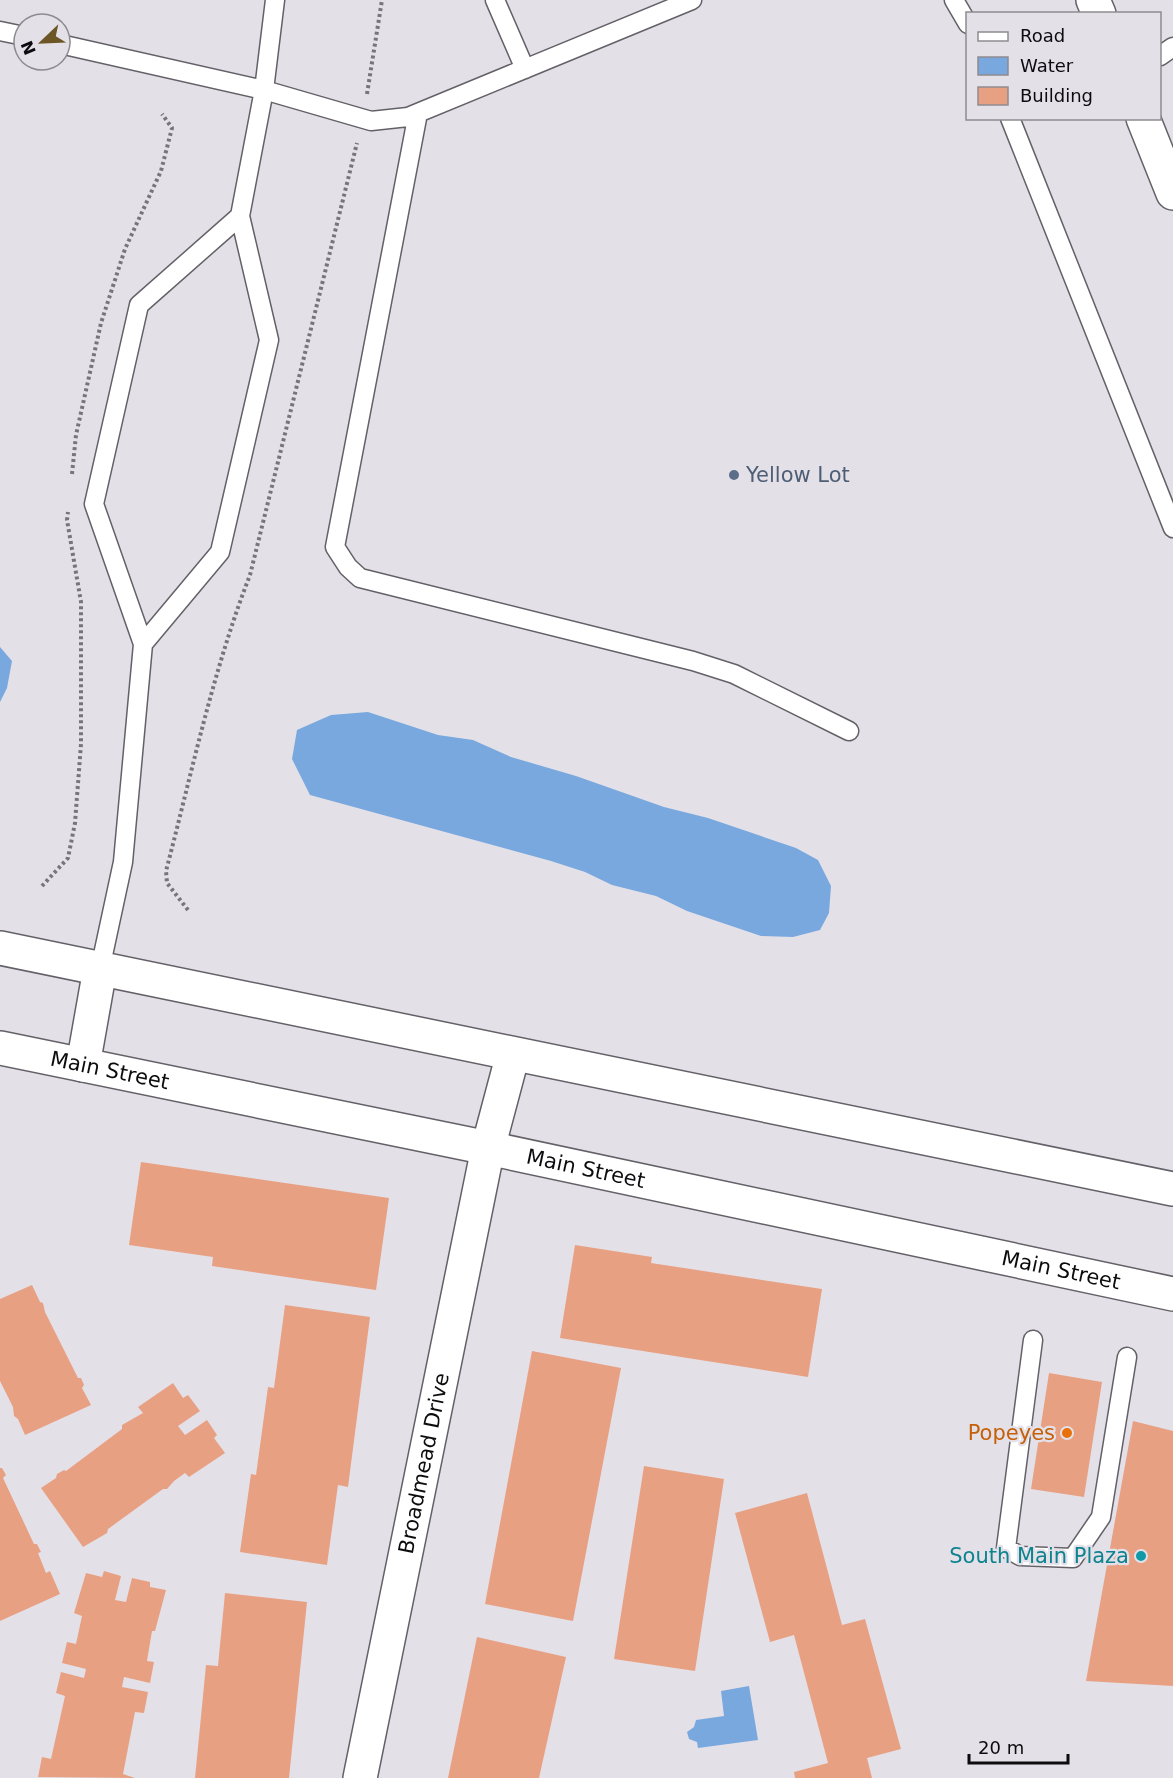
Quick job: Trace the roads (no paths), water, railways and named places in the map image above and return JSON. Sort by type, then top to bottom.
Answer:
[{"type":"main road","points":[[1144,120],[1173,193]]},
{"type":"main road","points":[[0,948],[1173,1189]]},
{"type":"main road","points":[[83,1065],[100,969]]},
{"type":"main road","name":"Main Street","points":[[0,1048],[488,1148],[1173,1294]]},
{"type":"main road","name":"Broadmead Drive","points":[[360,1778],[488,1148],[513,1054]]},
{"type":"lane","points":[[143,644],[220,552],[269,340],[240,216],[264,90],[275,0]]},
{"type":"lane","points":[[495,0],[525,69]]},
{"type":"lane","points":[[72,47],[264,90],[371,121],[408,117],[693,0]]},
{"type":"lane","points":[[954,0],[966,21]]},
{"type":"lane","points":[[418,113],[335,547],[348,567],[360,578],[693,661],[734,674],[849,731]]},
{"type":"lane","points":[[1011,120],[1173,528]]},
{"type":"lane","points":[[100,969],[123,862],[143,644],[93,504],[139,305],[240,216]]},
{"type":"lane","points":[[1033,1340],[1006,1548],[1020,1556],[1072,1558],[1101,1517],[1127,1357]]},
{"type":"water","points":[[0,647],[12,661],[7,688],[0,702]]},
{"type":"water","points":[[368,712],[438,735],[473,740],[511,757],[576,776],[664,807],[708,818],[796,848],[818,860],[831,886],[829,913],[820,930],[793,937],[761,936],[687,911],[656,896],[612,885],[585,872],[551,861],[310,795],[292,759],[297,730],[331,715]]},
{"type":"water","points":[[749,1686],[758,1740],[698,1748],[697,1742],[689,1739],[687,1732],[694,1727],[696,1720],[724,1716],[721,1691]]},
{"type":"place","name":"Yellow Lot","points":[[734,475]]},
{"type":"place","name":"Popeyes","points":[[1067,1433]]},
{"type":"place","name":"South Main Plaza","points":[[1141,1556]]}]
